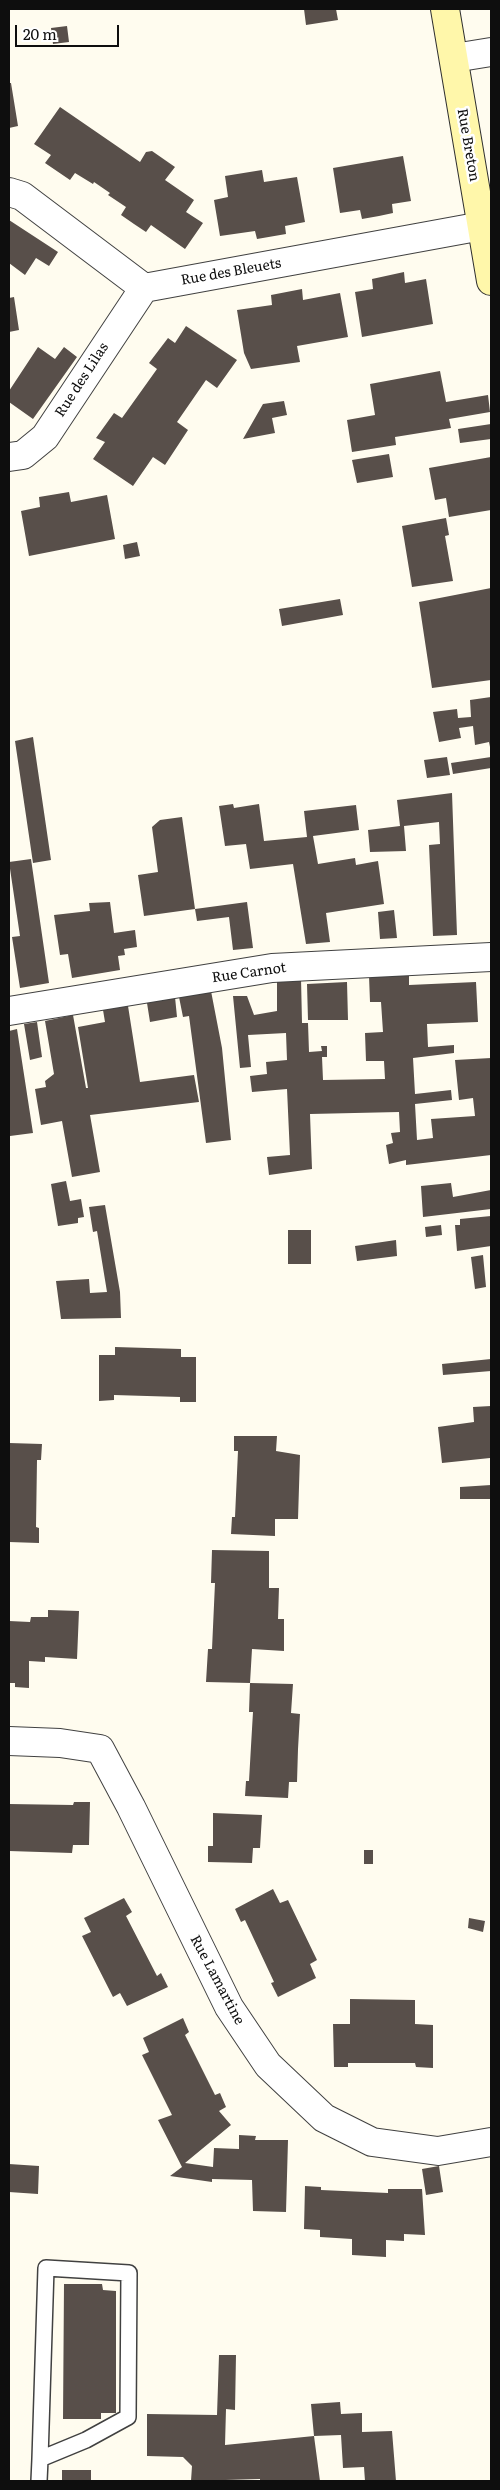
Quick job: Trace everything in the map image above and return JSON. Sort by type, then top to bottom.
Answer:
[{"type":"main road","name":"Rue Breton","points":[[445,9],[491,281]]},
{"type":"street","points":[[454,58],[491,52]]},
{"type":"street","points":[[9,192],[22,196],[144,288]]},
{"type":"street","name":"Rue des Bleuets","points":[[144,288],[482,226]]},
{"type":"street","name":"Rue des Lilas","points":[[9,457],[23,455],[45,438],[144,288]]},
{"type":"street","name":"Rue Carnot","points":[[9,1011],[272,968],[491,957]]},
{"type":"street","name":"Rue Lamartine","points":[[9,1741],[60,1743],[100,1749],[132,1807],[228,2008],[268,2065],[324,2118],[372,2142],[438,2151],[491,2142]]},
{"type":"lane","points":[[39,2481],[46,2268],[129,2273],[128,2417],[86,2440],[40,2459]]},
{"type":"building","points":[[304,9],[336,9],[338,20],[306,25]]},
{"type":"building","points":[[67,26],[69,42],[53,44],[51,28]]},
{"type":"building","points":[[9,83],[11,83],[18,126],[9,128]]},
{"type":"building","points":[[60,107],[140,162],[146,152],[152,151],[175,167],[165,180],[194,200],[186,212],[203,223],[185,249],[151,225],[146,232],[121,215],[126,207],[108,195],[110,193],[94,182],[93,184],[75,173],[70,180],[45,163],[51,155],[34,144]]},
{"type":"building","points":[[403,156],[411,201],[392,204],[393,213],[362,219],[360,210],[340,213],[333,168]]},
{"type":"building","points":[[262,170],[264,182],[297,177],[305,222],[285,226],[286,234],[257,239],[255,231],[220,236],[214,200],[228,197],[225,176]]},
{"type":"building","points":[[9,220],[58,252],[49,266],[36,258],[25,275],[9,263]]},
{"type":"building","points":[[404,272],[405,283],[426,279],[433,324],[362,337],[355,292],[373,289],[372,279]]},
{"type":"building","points":[[302,289],[303,300],[340,293],[348,337],[297,346],[300,362],[251,369],[244,353],[237,310],[272,305],[271,295]]},
{"type":"building","points":[[14,297],[19,330],[9,332],[9,298]]},
{"type":"building","points":[[186,326],[237,360],[217,388],[206,380],[177,422],[188,430],[165,465],[153,457],[133,486],[93,459],[105,442],[96,438],[114,413],[122,418],[157,369],[149,363],[168,338],[175,343]]},
{"type":"building","points":[[38,347],[55,359],[64,347],[77,357],[33,419],[9,402],[9,391]]},
{"type":"building","points":[[440,371],[446,402],[488,395],[490,412],[449,419],[451,428],[395,437],[396,445],[352,452],[347,420],[375,415],[370,384]]},
{"type":"building","points":[[284,401],[287,415],[272,418],[275,433],[243,439],[263,404]]},
{"type":"building","points":[[491,424],[491,439],[460,443],[458,429]]},
{"type":"building","points":[[389,454],[393,477],[357,483],[352,460]]},
{"type":"building","points":[[491,457],[491,510],[449,517],[446,498],[435,500],[429,468]]},
{"type":"building","points":[[69,492],[71,502],[107,495],[115,539],[29,556],[21,511],[40,507],[39,497]]},
{"type":"building","points":[[446,518],[449,535],[445,536],[453,581],[412,587],[402,526]]},
{"type":"building","points":[[137,542],[140,556],[125,559],[123,545]]},
{"type":"building","points":[[491,588],[491,680],[432,688],[419,602]]},
{"type":"building","points":[[340,599],[343,615],[282,626],[279,609]]},
{"type":"building","points":[[491,697],[491,752],[489,742],[475,745],[473,726],[459,728],[461,738],[439,742],[433,712],[457,709],[458,718],[471,717],[470,700]]},
{"type":"building","points":[[33,737],[51,860],[33,863],[15,741]]},
{"type":"building","points":[[447,757],[450,775],[427,778],[424,760]]},
{"type":"building","points":[[491,757],[491,768],[453,774],[451,763]]},
{"type":"building","points":[[452,793],[457,935],[433,936],[429,845],[440,844],[439,822],[404,826],[406,851],[370,852],[368,830],[400,826],[397,800]]},
{"type":"building","points":[[233,804],[234,808],[259,804],[264,841],[307,837],[304,811],[356,805],[359,830],[313,836],[318,864],[355,858],[356,865],[378,861],[384,904],[326,913],[330,942],[306,944],[293,864],[250,869],[246,844],[225,846],[219,806]]},
{"type":"building","points":[[182,817],[195,909],[144,916],[138,875],[158,872],[152,827],[160,820]]},
{"type":"building","points":[[31,859],[49,983],[20,988],[12,937],[20,936],[9,862]]},
{"type":"building","points":[[110,902],[114,933],[135,930],[137,947],[124,949],[125,955],[118,956],[120,970],[72,978],[68,954],[60,955],[54,915],[90,911],[89,903]]},
{"type":"building","points":[[247,902],[253,948],[233,950],[229,917],[197,921],[195,909]]},
{"type":"building","points":[[394,910],[397,938],[380,939],[378,912]]},
{"type":"building","points":[[409,975],[409,985],[476,982],[478,1022],[427,1024],[428,1047],[454,1045],[454,1053],[413,1058],[415,1094],[451,1090],[452,1100],[415,1104],[417,1140],[433,1138],[431,1119],[475,1116],[473,1098],[459,1100],[455,1060],[491,1058],[491,1155],[406,1165],[406,1160],[389,1164],[386,1145],[393,1143],[391,1133],[400,1132],[399,1112],[310,1114],[312,1169],[269,1175],[267,1157],[290,1155],[287,1089],[252,1092],[250,1076],[267,1074],[266,1062],[287,1060],[286,1033],[248,1035],[251,1067],[240,1068],[233,996],[247,996],[254,1015],[277,1011],[277,979],[301,978],[302,1023],[308,1023],[309,1052],[322,1051],[321,1046],[327,1046],[327,1057],[322,1057],[323,1080],[385,1079],[384,1061],[366,1061],[365,1033],[383,1032],[381,1002],[370,1002],[369,976]]},
{"type":"building","points":[[347,982],[348,1020],[308,1020],[307,984]]},
{"type":"building","points":[[211,991],[222,1048],[231,1140],[206,1143],[189,1016],[183,1017],[179,997]]},
{"type":"building","points":[[175,997],[177,1017],[150,1022],[147,1003]]},
{"type":"building","points":[[128,1006],[140,1082],[194,1075],[199,1102],[90,1115],[100,1172],[72,1177],[62,1121],[41,1125],[35,1089],[46,1087],[45,1081],[54,1074],[45,1021],[73,1015],[86,1088],[88,1088],[78,1027],[105,1022],[103,1010]]},
{"type":"building","points":[[37,1022],[42,1057],[30,1060],[24,1024]]},
{"type":"building","points":[[17,1029],[33,1133],[10,1136],[9,1031]]},
{"type":"building","points":[[66,1181],[70,1201],[81,1199],[84,1217],[78,1218],[78,1223],[58,1226],[51,1184]]},
{"type":"building","points":[[451,1183],[453,1197],[491,1190],[491,1209],[423,1217],[421,1186]]},
{"type":"building","points":[[105,1205],[120,1292],[121,1318],[61,1319],[56,1281],[89,1279],[90,1293],[107,1292],[97,1231],[93,1232],[89,1207]]},
{"type":"building","points":[[491,1216],[491,1246],[457,1251],[455,1225],[460,1225],[460,1219]]},
{"type":"building","points":[[441,1225],[442,1235],[426,1237],[425,1227]]},
{"type":"building","points":[[288,1230],[311,1230],[311,1264],[288,1264]]},
{"type":"building","points":[[396,1240],[397,1256],[357,1261],[355,1246]]},
{"type":"building","points":[[483,1255],[486,1287],[475,1289],[471,1257]]},
{"type":"building","points":[[115,1347],[181,1349],[181,1357],[196,1357],[196,1402],[180,1402],[180,1397],[114,1395],[114,1400],[99,1401],[99,1355],[115,1355]]},
{"type":"building","points":[[491,1359],[491,1371],[443,1375],[442,1364]]},
{"type":"building","points":[[491,1406],[490,1458],[442,1463],[438,1427],[474,1422],[473,1407]]},
{"type":"building","points":[[234,1436],[277,1436],[276,1451],[300,1455],[298,1519],[275,1519],[275,1536],[231,1534],[232,1517],[235,1517],[238,1451],[234,1451]]},
{"type":"building","points":[[9,1443],[42,1444],[41,1460],[37,1460],[36,1527],[39,1528],[39,1543],[9,1542]]},
{"type":"building","points":[[491,1485],[491,1499],[460,1499],[460,1487]]},
{"type":"building","points":[[212,1550],[269,1551],[269,1588],[279,1588],[278,1619],[284,1619],[284,1651],[252,1649],[250,1683],[206,1682],[208,1649],[212,1649],[215,1583],[211,1583]]},
{"type":"building","points":[[48,1610],[79,1611],[77,1659],[45,1657],[45,1662],[29,1661],[29,1688],[15,1687],[15,1683],[9,1683],[9,1621],[30,1622],[31,1617],[48,1617]]},
{"type":"building","points":[[250,1683],[293,1684],[291,1713],[300,1714],[297,1782],[289,1782],[288,1798],[245,1796],[246,1781],[249,1781],[253,1712],[249,1712]]},
{"type":"building","points":[[74,1802],[90,1802],[89,1845],[73,1845],[72,1853],[9,1851],[9,1804],[73,1805]]},
{"type":"building","points":[[213,1813],[262,1815],[260,1848],[253,1848],[252,1863],[208,1862],[208,1846],[213,1846]]},
{"type":"building","points":[[364,1850],[373,1850],[373,1864],[364,1864]]},
{"type":"building","points":[[273,1889],[280,1903],[288,1900],[317,1960],[310,1964],[316,1978],[278,1997],[271,1983],[274,1982],[245,1920],[241,1922],[235,1909]]},
{"type":"building","points":[[124,1898],[132,1912],[126,1916],[157,1976],[161,1973],[168,1987],[127,2006],[120,1993],[113,1997],[82,1936],[91,1932],[84,1918]]},
{"type":"building","points":[[469,1918],[485,1921],[483,1932],[468,1928]]},
{"type":"building","points":[[350,1999],[415,2000],[415,2024],[433,2025],[433,2068],[416,2067],[415,2063],[348,2063],[348,2067],[334,2067],[333,2024],[350,2024]]},
{"type":"building","points":[[183,2018],[189,2032],[185,2035],[215,2095],[220,2093],[226,2107],[219,2111],[231,2125],[185,2163],[213,2167],[214,2148],[239,2149],[239,2135],[256,2136],[255,2140],[288,2140],[286,2212],[253,2211],[252,2180],[212,2179],[212,2182],[170,2176],[182,2167],[158,2120],[172,2115],[142,2055],[149,2052],[143,2038]]},
{"type":"building","points":[[9,2164],[39,2166],[38,2194],[9,2192]]},
{"type":"building","points":[[439,2166],[443,2192],[426,2195],[422,2169]]},
{"type":"building","points":[[305,2186],[321,2187],[321,2190],[388,2193],[388,2189],[422,2189],[425,2235],[404,2234],[404,2241],[386,2240],[386,2257],[352,2255],[352,2239],[320,2237],[320,2230],[304,2229]]},
{"type":"building","points":[[64,2284],[102,2284],[103,2290],[116,2291],[116,2413],[101,2413],[101,2419],[63,2419]]},
{"type":"building","points":[[219,2355],[236,2355],[235,2410],[226,2409],[225,2445],[314,2436],[320,2481],[260,2481],[260,2479],[191,2481],[192,2466],[183,2457],[147,2456],[147,2414],[217,2415]]},
{"type":"building","points":[[340,2402],[341,2414],[362,2413],[362,2432],[392,2431],[396,2481],[365,2481],[364,2467],[343,2468],[341,2435],[314,2436],[311,2404]]},
{"type":"building","points":[[62,2470],[91,2470],[91,2481],[62,2481]]}]
